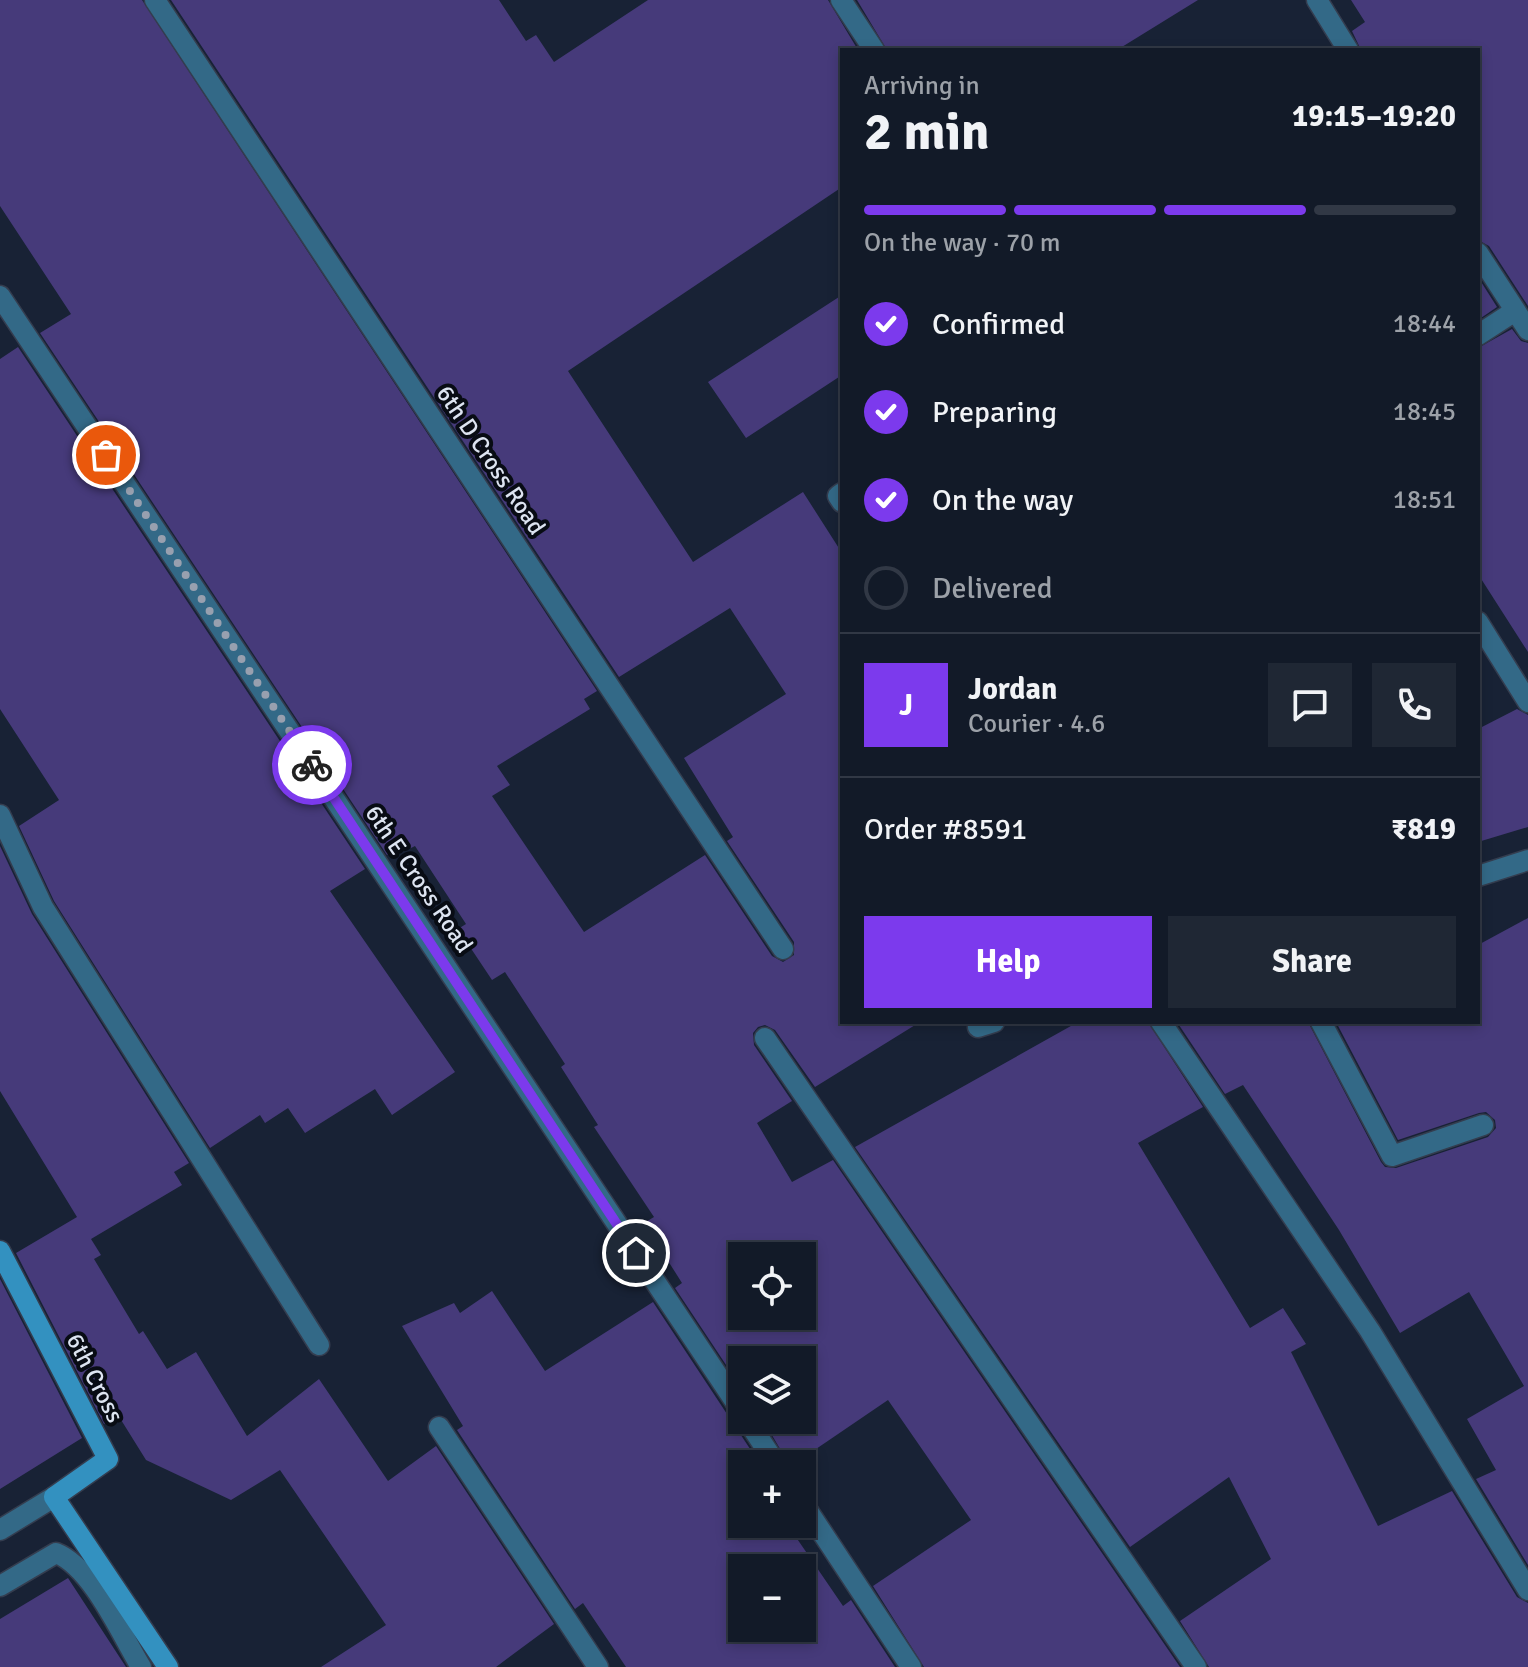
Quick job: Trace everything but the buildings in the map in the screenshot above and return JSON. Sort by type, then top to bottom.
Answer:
[{"type":"street","name":"6th D Cross Road","points":[[155,0],[783,949]]},
{"type":"street","points":[[841,0],[873,48]]},
{"type":"street","points":[[1317,0],[1347,48]]},
{"type":"street","points":[[1480,256],[1528,330]]},
{"type":"street","name":"6th E Cross Road","points":[[0,296],[728,1391]]},
{"type":"street","points":[[1480,334],[1515,311]]},
{"type":"street","points":[[1480,625],[1528,702]]},
{"type":"street","points":[[0,815],[43,907],[319,1345]]},
{"type":"street","points":[[1480,875],[1528,860]]},
{"type":"street","points":[[1162,1024],[1370,1331],[1528,1590]]},
{"type":"street","points":[[1322,1024],[1392,1156],[1483,1125]]},
{"type":"street","points":[[765,1038],[1196,1667]]},
{"type":"street","name":"6th Cross","points":[[0,1251],[108,1459],[54,1497]]},
{"type":"street","points":[[439,1427],[598,1667]]},
{"type":"street","points":[[0,1530],[54,1497],[168,1667]]},
{"type":"street","points":[[816,1523],[911,1667]]},
{"type":"street","points":[[0,1586],[56,1553],[71,1558],[85,1573],[141,1667]]},
{"type":"way so far","points":[[106,455],[312,765]]},
{"type":"route","points":[[312,765],[636,1253]]}]
